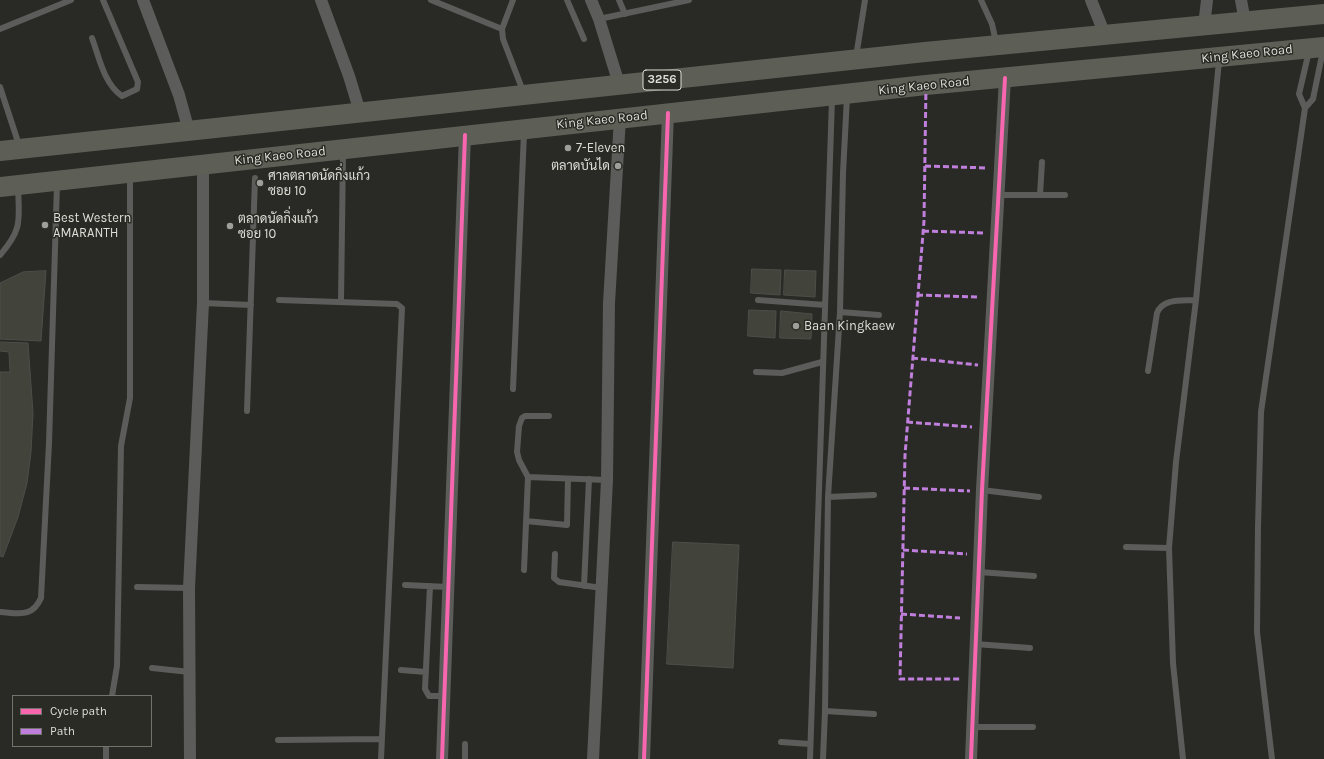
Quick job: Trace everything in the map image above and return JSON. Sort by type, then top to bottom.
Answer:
[{"type":"main road","name":"3256","points":[[0,151],[856,59],[1324,14]]},
{"type":"main road","name":"King Kaeo Road","points":[[9,186],[620,118],[1005,78],[1317,48]]},
{"type":"street","points":[[143,0],[180,95],[188,131]]},
{"type":"street","points":[[321,0],[349,76],[360,112]]},
{"type":"street","points":[[591,0],[599,19],[619,84]]},
{"type":"street","points":[[1095,0],[1104,35]]},
{"type":"street","points":[[1204,26],[1207,0]]},
{"type":"street","points":[[1241,0],[1245,22]]},
{"type":"street","points":[[971,759],[982,490],[997,195],[1005,78]]},
{"type":"street","points":[[644,759],[668,113]]},
{"type":"street","points":[[593,759],[607,480],[609,303],[620,118]]},
{"type":"street","points":[[442,759],[465,135]]},
{"type":"street","points":[[190,759],[191,672],[189,588],[203,303],[203,164]]},
{"type":"lane","points":[[0,30],[72,0]]},
{"type":"lane","points":[[92,38],[109,82],[115,91],[122,96],[137,90],[138,82],[103,0]]},
{"type":"lane","points":[[513,0],[502,29],[503,39],[524,95]]},
{"type":"lane","points":[[567,0],[584,40]]},
{"type":"lane","points":[[619,0],[625,14]]},
{"type":"lane","points":[[599,19],[689,0]]},
{"type":"lane","points":[[856,59],[865,0]]},
{"type":"lane","points":[[981,0],[992,24],[996,45]]},
{"type":"lane","points":[[435,1],[502,29]]},
{"type":"lane","points":[[1305,108],[1313,99],[1317,48]]},
{"type":"lane","points":[[1272,759],[1257,632],[1261,412],[1305,108],[1299,94],[1317,48]]},
{"type":"lane","points":[[1183,759],[1173,663],[1169,548],[1176,462],[1196,300],[1219,57]]},
{"type":"lane","points":[[0,87],[20,149]]},
{"type":"lane","points":[[810,759],[822,362],[840,95]]},
{"type":"lane","points":[[822,759],[826,711],[828,497],[840,312],[843,173],[840,95]]},
{"type":"lane","points":[[513,389],[524,129]]},
{"type":"lane","points":[[341,301],[343,149]]},
{"type":"lane","points":[[1040,195],[1042,162]]},
{"type":"lane","points":[[112,695],[117,666],[122,446],[130,398],[130,173]]},
{"type":"lane","points":[[247,411],[255,178]]},
{"type":"lane","points":[[0,612],[27,613],[37,606],[41,598],[49,443],[57,181]]},
{"type":"lane","points":[[0,256],[17,233],[19,224],[9,186]]},
{"type":"lane","points":[[997,195],[1064,195]]},
{"type":"lane","points":[[279,300],[397,304],[400,305],[402,312],[381,759]]},
{"type":"lane","points":[[758,300],[825,305]]},
{"type":"lane","points":[[1148,371],[1157,313],[1160,305],[1166,302],[1196,300]]},
{"type":"lane","points":[[203,303],[251,305]]},
{"type":"lane","points":[[840,312],[879,315]]},
{"type":"lane","points":[[756,372],[782,374],[822,362]]},
{"type":"lane","points":[[524,570],[528,477],[517,452],[518,426],[522,418],[525,416],[549,416]]},
{"type":"lane","points":[[528,477],[607,480]]},
{"type":"lane","points":[[526,521],[567,525],[568,478]]},
{"type":"lane","points":[[584,586],[589,479]]},
{"type":"lane","points":[[982,490],[1039,497]]},
{"type":"lane","points":[[828,497],[874,494]]},
{"type":"lane","points":[[1126,547],[1169,548]]},
{"type":"lane","points":[[555,554],[554,578],[559,582],[602,588]]},
{"type":"lane","points":[[978,572],[1034,576]]},
{"type":"lane","points":[[405,585],[448,587]]},
{"type":"lane","points":[[430,586],[425,689],[429,696],[444,696]]},
{"type":"lane","points":[[137,587],[189,588]]},
{"type":"lane","points":[[976,644],[1030,648]]},
{"type":"lane","points":[[152,668],[191,672]]},
{"type":"lane","points":[[401,670],[426,672]]},
{"type":"lane","points":[[826,711],[874,714]]},
{"type":"lane","points":[[972,727],[1033,727]]},
{"type":"lane","points":[[278,740],[382,739]]},
{"type":"lane","points":[[781,742],[810,744]]},
{"type":"lane","points":[[465,744],[465,759]]},
{"type":"lane","points":[[106,747],[106,759]]},
{"type":"building","name":"Baan Kingkaew","points":[[752,269],[781,270],[780,295],[751,293]]},
{"type":"building","name":"Baan Kingkaew","points":[[785,270],[816,271],[815,297],[784,295]]},
{"type":"building","points":[[46,271],[41,341],[0,339],[0,283],[23,272]]},
{"type":"building","name":"Baan Kingkaew","points":[[749,310],[776,311],[775,338],[748,336]]},
{"type":"building","name":"Baan Kingkaew","points":[[781,311],[812,314],[811,339],[780,338]]},
{"type":"building","points":[[0,342],[28,343],[33,413],[31,452],[27,483],[18,517],[3,557],[0,556],[0,372],[10,372],[9,352],[0,351]]},
{"type":"building","points":[[673,542],[739,545],[733,668],[667,664]]},
{"type":"marked path","points":[[926,85],[924,221],[905,455],[900,679],[962,679]]},
{"type":"marked path","points":[[925,166],[988,168]]},
{"type":"marked path","points":[[923,231],[985,233]]},
{"type":"marked path","points":[[917,295],[977,297]]},
{"type":"marked path","points":[[912,358],[978,365]]},
{"type":"marked path","points":[[907,422],[972,427]]},
{"type":"marked path","points":[[904,488],[970,491]]},
{"type":"marked path","points":[[903,550],[967,554]]},
{"type":"marked path","points":[[901,614],[960,618]]},
{"type":"cycle path","points":[[971,759],[982,490],[1005,78]]},
{"type":"cycle path","points":[[644,759],[668,113]]},
{"type":"cycle path","points":[[442,759],[465,135]]},
{"type":"place","name":"7-Eleven","points":[[568,148]]},
{"type":"place","name":"ตลาดบันได","points":[[618,166]]},
{"type":"place","name":"ศาลตลาดนัดกิ่งแก้ว ซอย 10","points":[[260,183]]},
{"type":"place","name":"Best Western AMARANTH","points":[[45,225]]},
{"type":"place","name":"ตลาดนัดกิ่งแก้ว ซอย 10","points":[[230,226]]},
{"type":"place","name":"Baan Kingkaew","points":[[796,326]]}]
